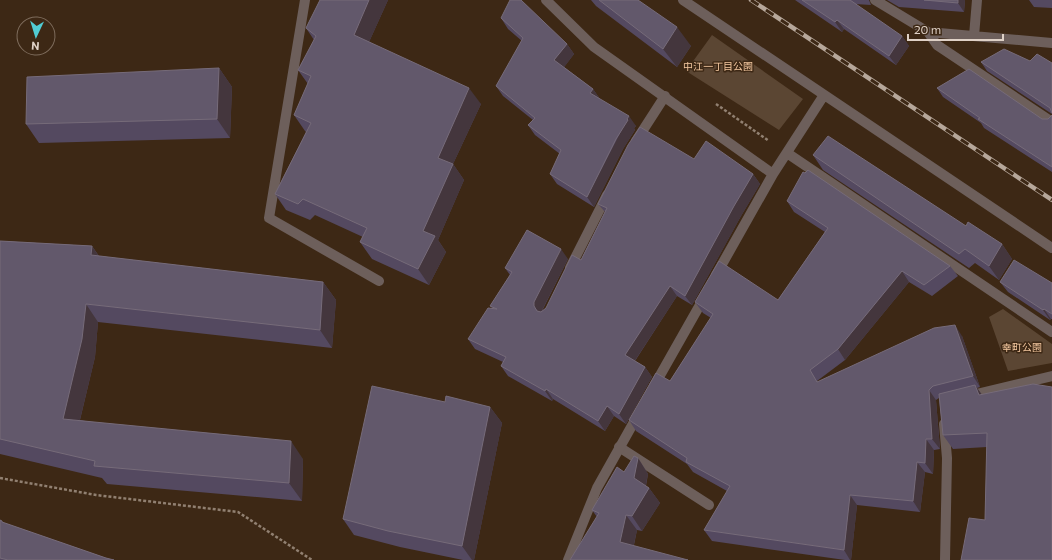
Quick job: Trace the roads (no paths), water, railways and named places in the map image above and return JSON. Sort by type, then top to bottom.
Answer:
[{"type":"street","points":[[305,0],[269,218],[379,281]]},
{"type":"street","points":[[546,0],[594,47],[773,174]]},
{"type":"street","points":[[683,0],[1052,248]]},
{"type":"street","points":[[875,0],[928,32],[937,45],[1052,122]]},
{"type":"street","points":[[974,36],[977,0]]},
{"type":"street","points":[[928,32],[1052,42]]},
{"type":"street","points":[[650,392],[773,174],[824,95]]},
{"type":"street","points":[[629,152],[664,96]]},
{"type":"street","points":[[787,153],[1052,332]]},
{"type":"street","points":[[564,279],[611,187]]},
{"type":"street","points":[[957,399],[1052,376]]},
{"type":"street","points":[[568,560],[596,488],[643,406]]},
{"type":"street","points":[[943,410],[947,458],[944,560]]},
{"type":"street","points":[[620,447],[709,505]]},
{"type":"railway","points":[[751,0],[1052,200]]},
{"type":"park label","name":"中江一丁目公園","points":[[718,66]]},
{"type":"park label","name":"幸町公園","points":[[1022,347]]}]
